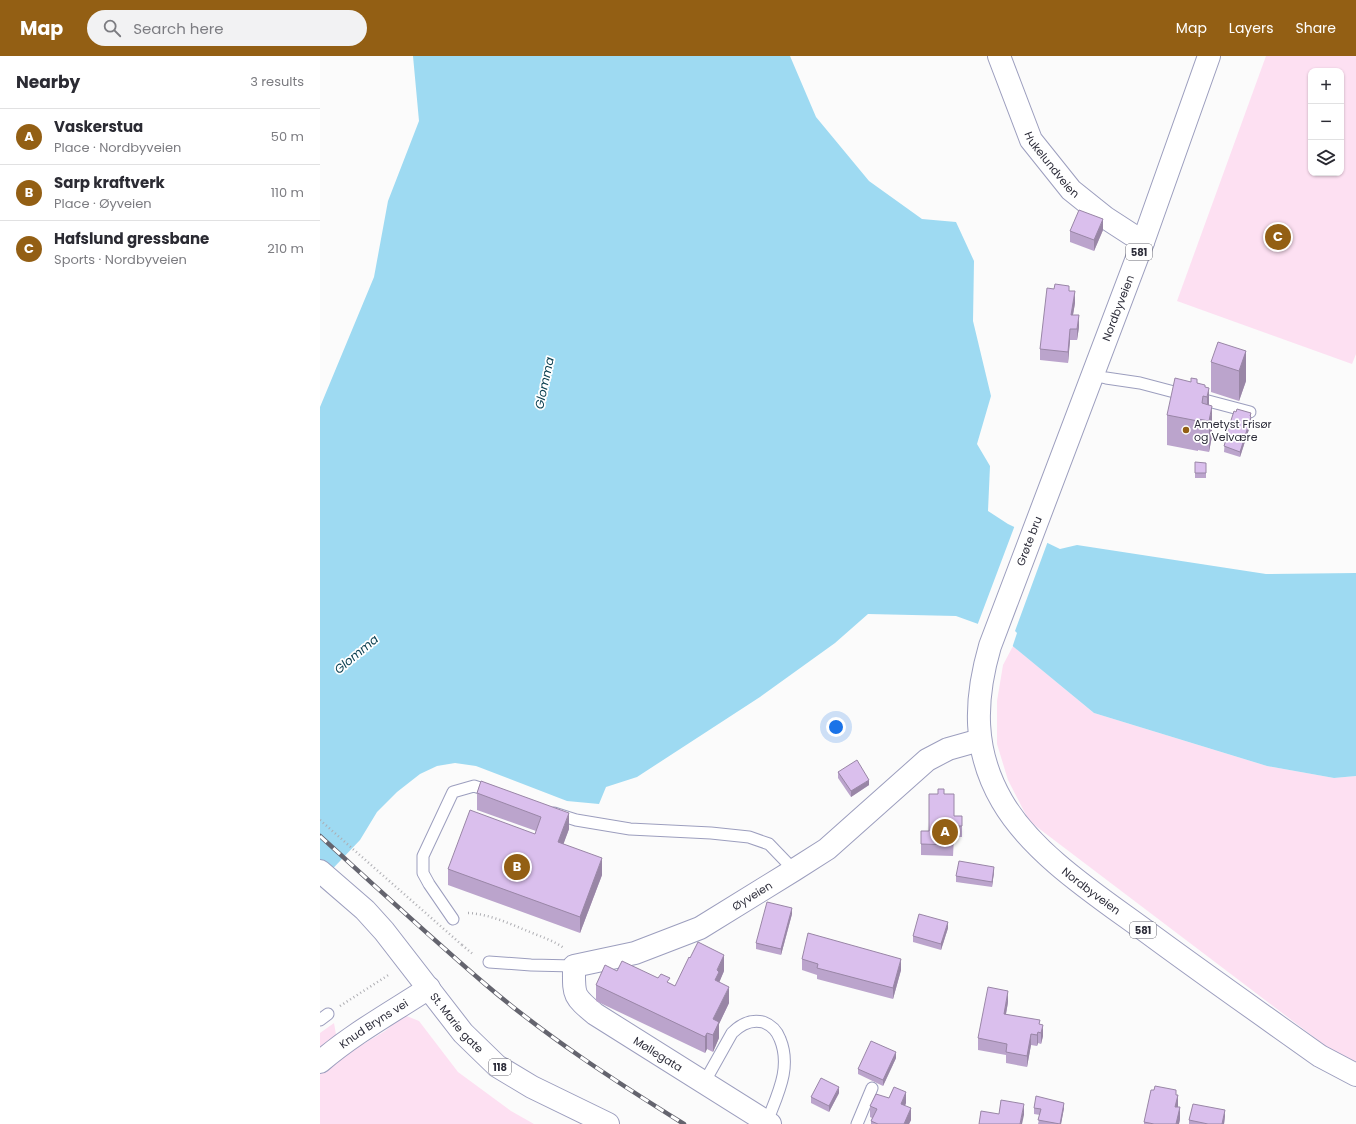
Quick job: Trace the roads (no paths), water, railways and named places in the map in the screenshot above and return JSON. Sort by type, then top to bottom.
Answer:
[{"type":"main road","name":"Hukelundveien","points":[[999,56],[1031,140],[1070,190],[1106,218],[1143,242]]},
{"type":"main road","name":"Nordbyveien","points":[[1065,447],[1143,242],[1210,56]]},
{"type":"main road","name":"Grøte bru","points":[[994,634],[1065,447]]},
{"type":"main road","name":"Nordbyveien","points":[[994,634],[985,660],[978,715],[980,740],[990,775],[1008,811],[1033,841],[1055,862],[1096,895],[1320,1056],[1356,1075]]},
{"type":"main road","name":"Øyveien","points":[[574,966],[635,953],[700,928],[827,849],[927,760],[948,749],[980,740]]},
{"type":"main road","name":"St. Marie gate","points":[[320,871],[365,910],[384,931],[463,1033],[497,1066],[532,1087],[601,1122]]},
{"type":"main road","name":"Møllegata","points":[[574,966],[574,991],[580,1002],[595,1014],[768,1123]]},
{"type":"main road","name":"Knud Bryns vei","points":[[320,1062],[338,1047],[429,988]]},
{"type":"lane","points":[[1093,375],[1140,383],[1250,412]]},
{"type":"lane","points":[[453,919],[429,884],[424,872],[423,856],[453,792],[474,786],[503,795]]},
{"type":"lane","points":[[547,810],[576,820],[630,829],[711,833],[749,838],[769,844],[794,870]]},
{"type":"lane","name":"Øyveien","points":[[489,962],[531,966],[574,966]]},
{"type":"lane","points":[[704,1083],[732,1033],[739,1026],[748,1022],[758,1021],[769,1024],[778,1034],[783,1047],[786,1064],[782,1084],[768,1123]]},
{"type":"lane","points":[[857,1124],[872,1088]]},
{"type":"water","name":"Glomma","points":[[413,56],[790,56],[816,117],[869,181],[922,219],[956,222],[974,261],[973,321],[991,396],[977,444],[990,466],[988,511],[1008,524],[1060,549],[1077,545],[1266,574],[1356,573],[1356,776],[1334,778],[1267,766],[1094,713],[992,629],[956,616],[868,614],[835,643],[760,697],[637,777],[606,787],[599,804],[567,801],[476,766],[455,763],[437,766],[420,774],[397,792],[377,812],[360,840],[320,882],[320,407],[374,277],[388,201],[419,121]]},
{"type":"railway","points":[[320,836],[443,948],[533,1022],[582,1058],[684,1124]]},
{"type":"place","name":"Hafslund gressbane","points":[[1278,237]]},
{"type":"place","name":"Ametyst Frisør og Velvære","points":[[1186,430]]},
{"type":"place","name":"Vaskerstua","points":[[945,832]]},
{"type":"place","name":"Sarp kraftverk","points":[[517,867]]}]
